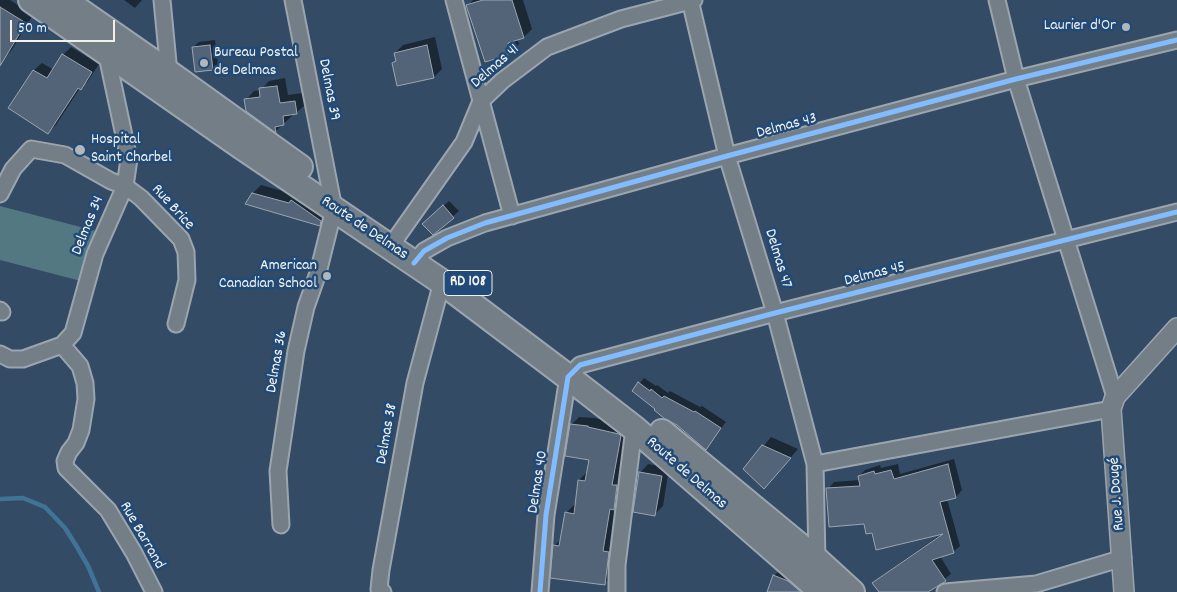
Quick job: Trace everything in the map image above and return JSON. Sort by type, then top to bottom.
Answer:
[{"type":"main road","name":"Route de Delmas","points":[[31,0],[106,51],[163,80],[328,187],[395,241],[574,371],[817,560],[852,592]]},
{"type":"main road","name":"Route de Delmas","points":[[64,0],[163,80],[334,209],[395,241]]},
{"type":"main road","name":"Route de Delmas","points":[[419,257],[442,282],[574,371],[634,428],[822,592]]},
{"type":"street","points":[[162,0],[163,80]]},
{"type":"street","name":"Delmas 39","points":[[293,0],[328,187],[334,209]]},
{"type":"street","points":[[454,0],[512,216]]},
{"type":"street","name":"Delmas 41","points":[[395,241],[464,142],[482,100],[502,81],[547,47],[621,19],[692,0]]},
{"type":"street","name":"Delmas 47","points":[[692,0],[727,156],[775,313],[815,464],[817,560]]},
{"type":"street","points":[[997,0],[1016,79],[1066,240],[1113,403]]},
{"type":"street","name":"Delmas 43","points":[[419,257],[447,238],[512,216],[727,156],[1016,79],[1177,40]]},
{"type":"street","name":"Delmas 34","points":[[62,345],[73,334],[95,254],[125,186],[128,159],[106,51]]},
{"type":"street","name":"Rue Brice","points":[[0,194],[13,169],[31,149],[65,155],[111,181],[125,186],[160,216],[181,239],[186,252],[187,280],[176,324]]},
{"type":"street","name":"Delmas 36","points":[[281,525],[278,471],[296,351],[306,307],[318,273],[334,209]]},
{"type":"street","name":"Delmas 45","points":[[574,371],[775,313],[1177,212]]},
{"type":"street","name":"Delmas 38","points":[[383,592],[380,589],[381,570],[415,383],[442,282]]},
{"type":"street","points":[[815,464],[1113,403],[1177,328]]},
{"type":"street","points":[[0,354],[10,358],[23,358],[62,345]]},
{"type":"street","name":"Rue Barrand","points":[[62,345],[80,366],[85,383],[86,399],[81,430],[76,443],[69,452],[66,468],[108,510],[134,553],[154,592]]},
{"type":"street","name":"Delmas 40","points":[[540,592],[546,515],[574,371]]},
{"type":"street","name":"Rue J. Dougé","points":[[1113,403],[1124,592]]},
{"type":"street","points":[[617,592],[617,565],[634,428]]},
{"type":"street","points":[[945,592],[1036,584],[1122,558]]},
{"type":"green space","points":[[0,206],[96,231],[81,281],[0,260]]},
{"type":"building","points":[[483,0],[512,0],[524,38],[508,43],[511,54],[485,62],[466,5]]},
{"type":"building","points":[[0,7],[26,23],[0,66]]},
{"type":"building","points":[[210,45],[213,70],[195,72],[192,47]]},
{"type":"building","points":[[427,45],[434,78],[397,86],[392,63],[396,61],[394,53]]},
{"type":"building","points":[[62,54],[92,72],[81,90],[78,88],[48,134],[8,108],[33,70],[47,78]]},
{"type":"building","points":[[277,86],[280,103],[295,101],[297,114],[283,116],[284,125],[275,127],[276,133],[246,111],[244,99],[260,97],[259,88]]},
{"type":"building","points":[[252,193],[289,203],[291,200],[321,221],[320,226],[245,204]]},
{"type":"building","points":[[443,205],[454,218],[433,235],[422,224]]},
{"type":"building","points":[[638,382],[662,398],[664,396],[695,411],[721,428],[706,450],[632,391]]},
{"type":"building","points":[[570,424],[588,426],[621,436],[612,485],[617,485],[614,510],[610,509],[603,551],[609,552],[605,585],[550,578],[553,545],[559,546],[565,512],[574,514],[578,480],[585,481],[589,460],[565,456]]},
{"type":"building","points":[[762,445],[791,458],[764,489],[743,469]]},
{"type":"building","points":[[948,464],[956,498],[940,502],[954,553],[932,560],[946,581],[928,592],[879,592],[872,583],[943,534],[876,550],[872,533],[866,534],[864,524],[829,527],[826,488],[860,486],[858,476],[874,471],[875,474],[891,470],[894,479]]},
{"type":"building","points":[[639,472],[662,476],[655,516],[633,512]]},
{"type":"building","points":[[773,575],[788,581],[801,592],[767,592]]},
{"type":"waterway","points":[[0,499],[23,498],[45,507],[65,528],[88,566],[99,592]]},
{"type":"cycle path","points":[[414,263],[424,251],[447,238],[485,223],[1016,79],[1177,40]]},
{"type":"cycle path","points":[[540,592],[546,515],[568,377],[580,365],[775,313],[1177,212]]},
{"type":"place","name":"Laurier d'Or","points":[[1126,27]]},
{"type":"place","name":"Bureau Postal de Delmas","points":[[204,63]]},
{"type":"place","name":"Hospital Saint Charbel","points":[[80,150]]},
{"type":"place","name":"American Canadian School","points":[[327,276]]}]
